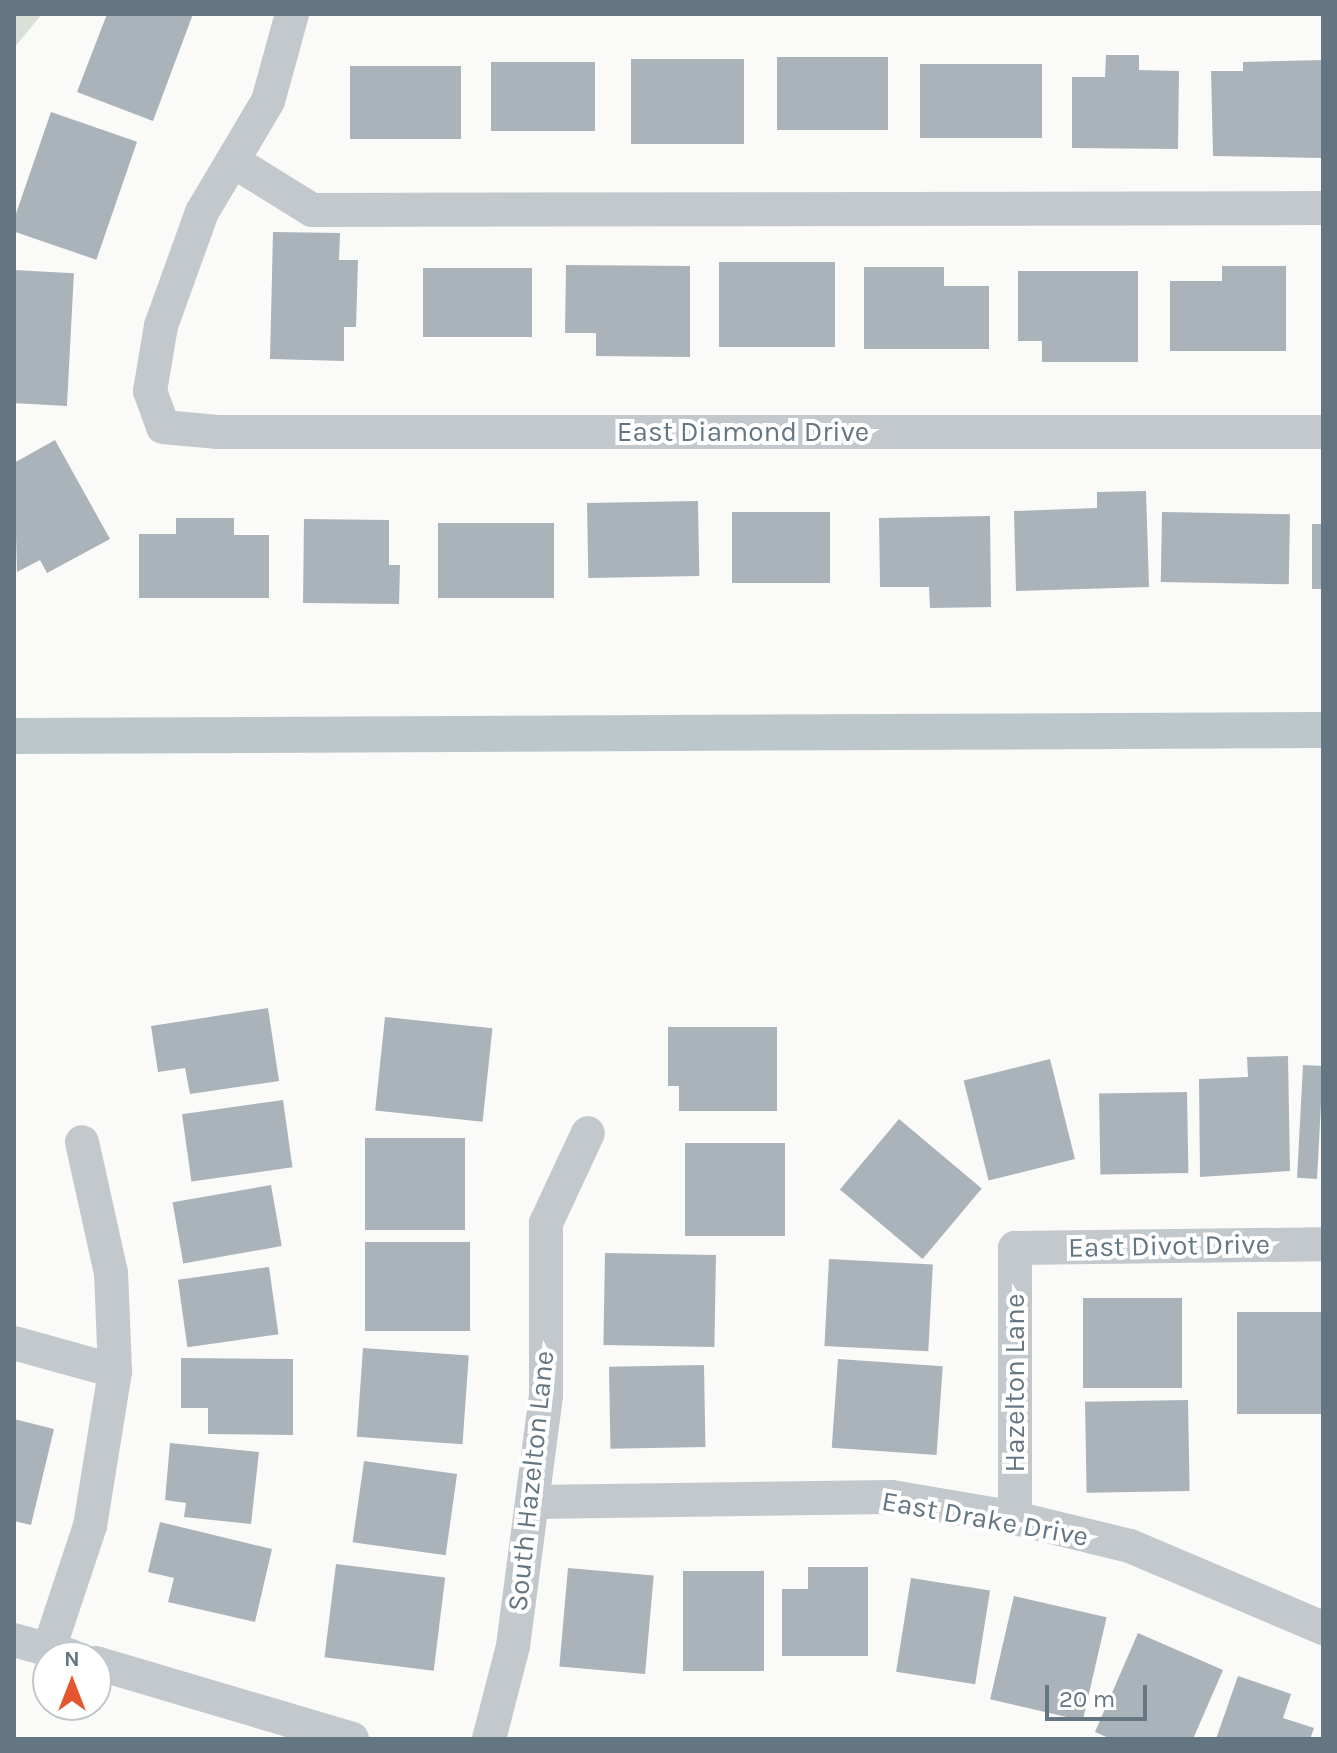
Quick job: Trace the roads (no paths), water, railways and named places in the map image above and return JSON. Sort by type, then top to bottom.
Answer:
[{"type":"street","points":[[292,14],[268,101],[233,161],[312,210],[1323,208]]},
{"type":"street","name":"East Diamond Drive","points":[[233,161],[202,212],[161,326],[150,391],[163,427],[218,432],[1323,432]]},
{"type":"street","name":"South Hazelton Lane","points":[[489,1739],[513,1646],[546,1395],[546,1223],[588,1133]]},
{"type":"street","points":[[65,1641],[90,1526],[115,1371],[111,1273],[82,1142]]},
{"type":"street","name":"East Divot Drive","points":[[1015,1248],[1323,1244]]},
{"type":"street","name":"Hazelton Lane","points":[[1015,1248],[1015,1518]]},
{"type":"street","points":[[14,1343],[115,1371]]},
{"type":"street","name":"East Drake Drive","points":[[534,1502],[892,1497],[1015,1518],[1130,1546],[1323,1628]]},
{"type":"street","points":[[112,1668],[294,1731],[352,1739]]},
{"type":"waterway","points":[[14,736],[1323,730]]}]
